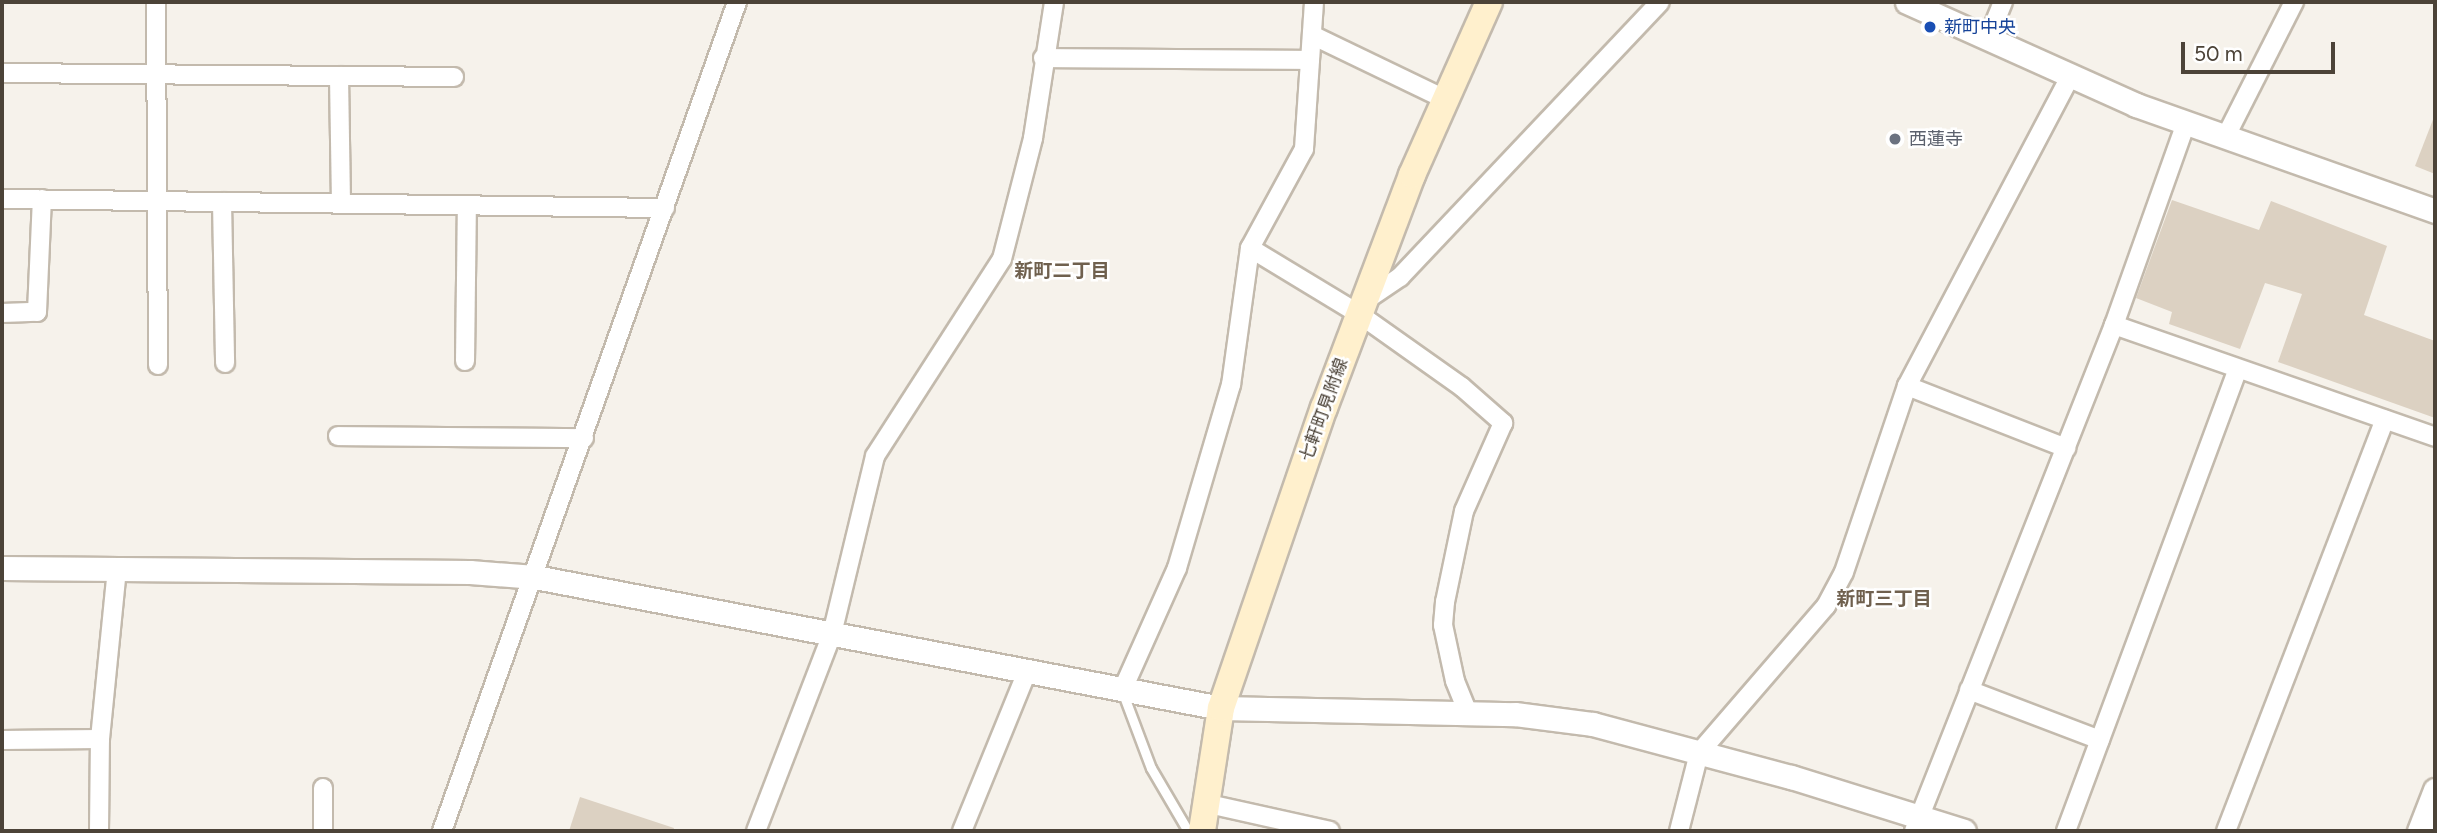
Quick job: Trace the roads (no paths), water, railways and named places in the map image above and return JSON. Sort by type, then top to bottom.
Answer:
[{"type":"main road","name":"七軒町見附線","points":[[1202,831],[1204,803],[1221,708],[1361,308],[1445,99],[1489,2]]},
{"type":"street","points":[[156,2],[154,201],[158,365]]},
{"type":"street","points":[[442,831],[536,577],[737,2]]},
{"type":"street","points":[[756,831],[832,634],[875,456],[1002,259],[1033,138],[1043,58],[1054,2]]},
{"type":"street","points":[[1122,691],[1177,568],[1231,385],[1250,248],[1304,149],[1314,36],[1314,2]]},
{"type":"street","points":[[1361,308],[1400,278],[1660,2]]},
{"type":"street","points":[[1907,2],[2070,77],[2186,123],[2435,211]]},
{"type":"street","points":[[1988,39],[2003,2]]},
{"type":"street","points":[[2225,138],[2294,2]]},
{"type":"street","points":[[1314,36],[1445,99]]},
{"type":"street","points":[[1043,58],[1310,60]]},
{"type":"street","points":[[2,73],[454,77]]},
{"type":"street","points":[[339,76],[341,203]]},
{"type":"street","points":[[1679,831],[1699,753],[1826,606],[1844,572],[1907,386],[2070,77]]},
{"type":"street","points":[[1916,824],[2114,326],[2186,123]]},
{"type":"street","points":[[2,198],[665,208]]},
{"type":"street","points":[[2,313],[37,312],[42,199]]},
{"type":"street","points":[[222,202],[225,363]]},
{"type":"street","points":[[465,360],[467,205]]},
{"type":"street","points":[[1250,248],[1361,308],[1462,387],[1503,423],[1464,511],[1445,602],[1443,625],[1452,670],[1468,713]]},
{"type":"street","points":[[2114,326],[2435,437]]},
{"type":"street","points":[[2066,831],[2238,369]]},
{"type":"street","points":[[1907,386],[2066,448]]},
{"type":"street","points":[[2226,831],[2385,419]]},
{"type":"street","points":[[338,436],[584,438]]},
{"type":"street","points":[[2,568],[470,572],[536,577],[1221,708],[1468,713],[1593,724],[1699,753],[1916,824],[1964,831]]},
{"type":"street","points":[[99,831],[100,739],[117,569]]},
{"type":"street","points":[[962,831],[1027,672]]},
{"type":"street","points":[[1969,690],[2100,740]]},
{"type":"street","points":[[2,740],[100,739]]},
{"type":"street","points":[[323,788],[323,831]]},
{"type":"street","points":[[2419,831],[2435,790]]},
{"type":"street","points":[[1204,803],[1329,831]]},
{"type":"lane","points":[[1122,691],[1151,768],[1188,831]]},
{"type":"place","name":"新町中央","points":[[1930,27]]},
{"type":"place","name":"西蓮寺","points":[[1895,139]]},
{"type":"district","name":"新町二丁目","points":[[1062,271]]},
{"type":"district","name":"新町三丁目","points":[[1884,599]]}]
